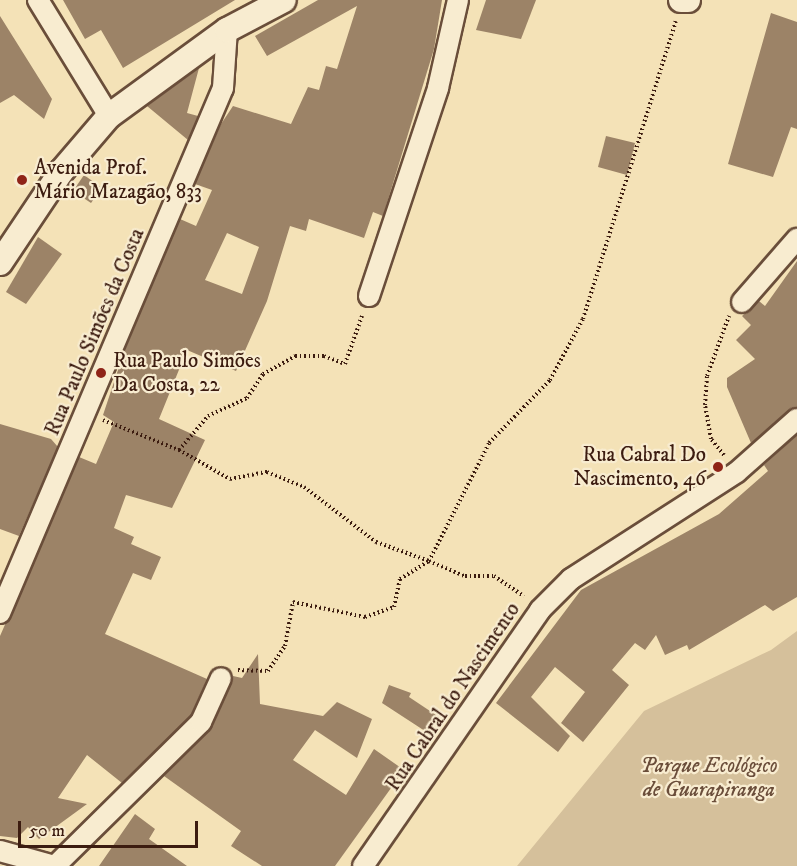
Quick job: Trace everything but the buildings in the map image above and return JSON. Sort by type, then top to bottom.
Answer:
[{"type":"street","points":[[38,0],[109,116]]},
{"type":"street","points":[[369,296],[438,88],[458,0]]},
{"type":"street","points":[[681,0],[688,0]]},
{"type":"street","points":[[0,263],[8,242],[61,172],[109,116],[227,30],[282,1]]},
{"type":"street","name":"Rua Paulo Simões da Costa","points":[[0,612],[87,413],[223,88],[227,30]]},
{"type":"street","points":[[742,302],[797,239]]},
{"type":"street","name":"Rua Cabral do Nascimento","points":[[363,866],[466,725],[540,610],[571,579],[737,472],[797,419]]},
{"type":"street","points":[[0,850],[55,866],[201,722],[221,678]]},
{"type":"path","points":[[221,678],[245,666],[268,671],[285,646],[293,602],[365,617],[394,607],[400,579],[429,561],[489,443],[550,380],[584,319],[681,0]]},
{"type":"path","points":[[179,450],[208,416],[247,398],[264,374],[295,356],[324,356],[345,363],[369,296]]},
{"type":"path","points":[[737,472],[711,439],[705,405],[715,347],[726,319],[742,302]]},
{"type":"path","points":[[87,413],[179,450],[230,479],[267,472],[304,487],[376,542],[465,576],[494,576],[540,610]]},
{"type":"green space","name":"Parque Ecológico de Guarapiranga","points":[[797,631],[797,866],[517,866],[644,711],[771,650]]},
{"type":"place","name":"Avenida Prof. Mário Mazagão, 833","points":[[22,180]]},
{"type":"place","name":"Rua Paulo Simões Da Costa, 22","points":[[101,373]]},
{"type":"place","name":"Rua Cabral Do Nascimento, 46","points":[[718,467]]}]
